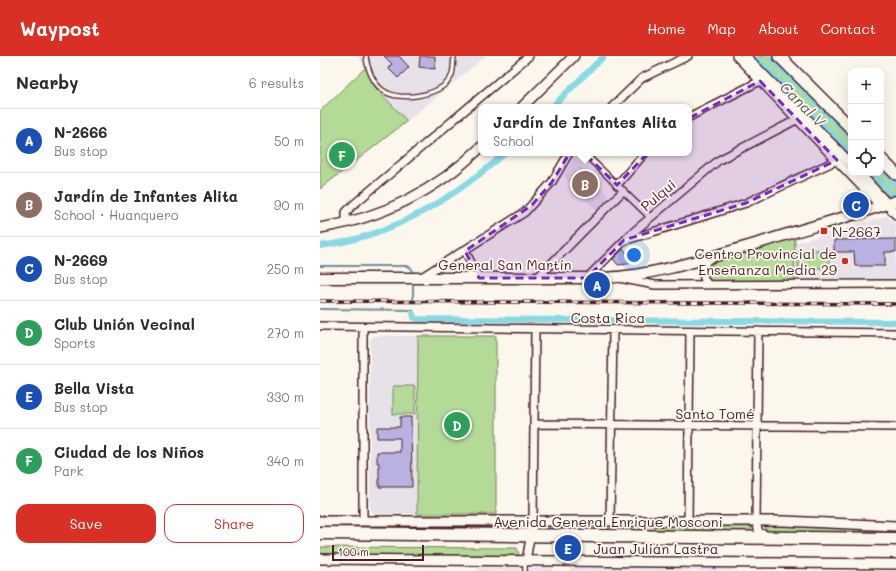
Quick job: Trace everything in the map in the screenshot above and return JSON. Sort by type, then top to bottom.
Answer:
[{"type":"highway","name":"Avenida General Enrique Mosconi","points":[[320,533],[530,539],[896,546]]},
{"type":"highway","name":"Avenida General Enrique Mosconi","points":[[320,541],[774,537],[896,539]]},
{"type":"main road","points":[[779,56],[848,125]]},
{"type":"main road","points":[[884,162],[896,174]]},
{"type":"main road","name":"General San Martín","points":[[320,278],[617,278],[656,272],[712,257],[888,204]]},
{"type":"street","points":[[346,223],[346,212],[353,205],[529,56]]},
{"type":"street","points":[[525,104],[574,56]]},
{"type":"street","points":[[615,104],[642,78],[688,56]]},
{"type":"street","points":[[736,56],[837,160],[888,204]]},
{"type":"street","points":[[745,56],[848,161]]},
{"type":"street","points":[[692,115],[760,80]]},
{"type":"street","name":"Pulqui","points":[[586,278],[624,240],[719,160],[798,120]]},
{"type":"street","points":[[320,228],[346,223],[379,213],[430,188],[457,170],[478,150]]},
{"type":"street","points":[[419,278],[465,251],[532,205],[552,182],[567,156]]},
{"type":"street","points":[[587,156],[650,218]]},
{"type":"street","points":[[617,185],[642,156]]},
{"type":"street","points":[[624,240],[752,201],[837,160]]},
{"type":"street","points":[[862,176],[896,214]]},
{"type":"street","points":[[537,278],[623,192]]},
{"type":"street","points":[[465,251],[480,278]]},
{"type":"street","points":[[708,285],[704,278],[703,270],[705,263],[712,257]]},
{"type":"street","points":[[617,278],[647,284],[896,284]]},
{"type":"street","name":"Costa Rica","points":[[320,326],[896,333]]},
{"type":"street","points":[[362,521],[363,327]]},
{"type":"street","points":[[526,561],[533,521],[535,329]]},
{"type":"street","points":[[610,521],[613,330]]},
{"type":"street","points":[[688,521],[690,331]]},
{"type":"street","points":[[758,331],[756,521],[759,532],[774,537]]},
{"type":"street","name":"Santo Tomé","points":[[534,424],[896,427]]},
{"type":"street","points":[[320,521],[756,521],[896,526]]},
{"type":"street","name":"Juan Julián Lastra","points":[[320,559],[896,564]]},
{"type":"lane","points":[[366,56],[371,75],[379,87],[392,95],[404,96],[422,95],[444,86],[451,78],[454,56]]},
{"type":"lane","points":[[525,571],[526,561]]},
{"type":"highlighted area","points":[[760,81],[837,160],[746,203],[624,240],[587,278],[479,278],[465,251],[532,205],[552,182],[575,144],[617,185],[674,126]]},
{"type":"shaded area","points":[[358,56],[486,56],[407,121],[376,88]]},
{"type":"shaded area","points":[[574,158],[607,194],[607,200],[596,210],[563,176]]},
{"type":"shaded area","name":"Centro Provincial de Enseñanza Media 29","points":[[887,216],[896,224],[896,280],[794,278],[795,243],[828,233],[831,235],[844,232],[846,228]]},
{"type":"shaded area","points":[[373,336],[418,336],[417,514],[374,514],[370,509],[370,340]]},
{"type":"shaded area","points":[[476,568],[552,568],[555,571],[478,571]]},
{"type":"shaded area","points":[[570,568],[731,569],[734,571],[570,571]]},
{"type":"green space","points":[[749,56],[775,56],[848,130],[848,157]]},
{"type":"green space","points":[[365,68],[376,88],[407,121],[320,189],[320,111]]},
{"type":"green space","points":[[884,166],[896,178],[896,196],[886,195],[867,176],[884,176]]},
{"type":"green space","points":[[795,238],[794,282],[715,282],[708,277],[707,269],[714,263]]},
{"type":"green space","points":[[798,250],[829,250],[829,268],[798,268]]},
{"type":"green space","points":[[418,336],[496,336],[496,514],[417,514]]},
{"type":"green space","points":[[393,386],[415,386],[415,414],[393,414]]},
{"type":"green space","points":[[320,523],[525,525],[526,528],[510,532],[506,528],[320,527]]},
{"type":"green space","points":[[539,525],[751,525],[752,528],[748,531],[542,529],[539,528]]},
{"type":"green space","points":[[764,525],[896,528],[896,534],[772,531],[766,530]]},
{"type":"green space","points":[[320,547],[517,548],[519,555],[320,555]]},
{"type":"building","points":[[384,56],[399,56],[409,67],[398,78],[388,68],[392,64]]},
{"type":"building","points":[[420,56],[435,56],[435,69],[419,67]]},
{"type":"building","points":[[896,239],[896,252],[885,252],[885,266],[855,266],[854,252],[834,252],[834,240]]},
{"type":"building","points":[[623,249],[636,263],[618,265],[613,259]]},
{"type":"building","points":[[400,417],[411,417],[412,487],[379,487],[379,463],[377,463],[377,452],[400,452],[400,438],[377,438],[377,427],[400,427]]},
{"type":"waterway","points":[[555,104],[604,56]]},
{"type":"waterway","name":"Canal V","points":[[755,56],[848,150]]},
{"type":"waterway","points":[[769,56],[848,135]]},
{"type":"waterway","points":[[320,246],[346,241],[396,225],[464,186],[501,156]]},
{"type":"waterway","points":[[884,172],[896,184]]},
{"type":"waterway","name":"Canal V","points":[[874,176],[893,195]]},
{"type":"waterway","points":[[320,266],[407,266],[413,271]]},
{"type":"waterway","points":[[413,285],[413,299]]},
{"type":"waterway","points":[[320,309],[413,310]]},
{"type":"waterway","points":[[413,314],[414,318],[417,319],[896,322]]},
{"type":"railway","points":[[320,301],[896,304]]},
{"type":"place","name":"Ciudad de los Niños","points":[[342,155]]},
{"type":"place","name":"Jardín de Infantes Alita","points":[[585,184]]},
{"type":"place","name":"N-2669","points":[[856,205]]},
{"type":"place","name":"N-2667","points":[[824,231]]},
{"type":"place","name":"Centro Provincial de Enseñanza Media 29","points":[[845,261]]},
{"type":"place","name":"N-2666","points":[[597,285]]},
{"type":"place","name":"Club Unión Vecinal","points":[[457,425]]},
{"type":"place","name":"Bella Vista","points":[[568,548]]}]
